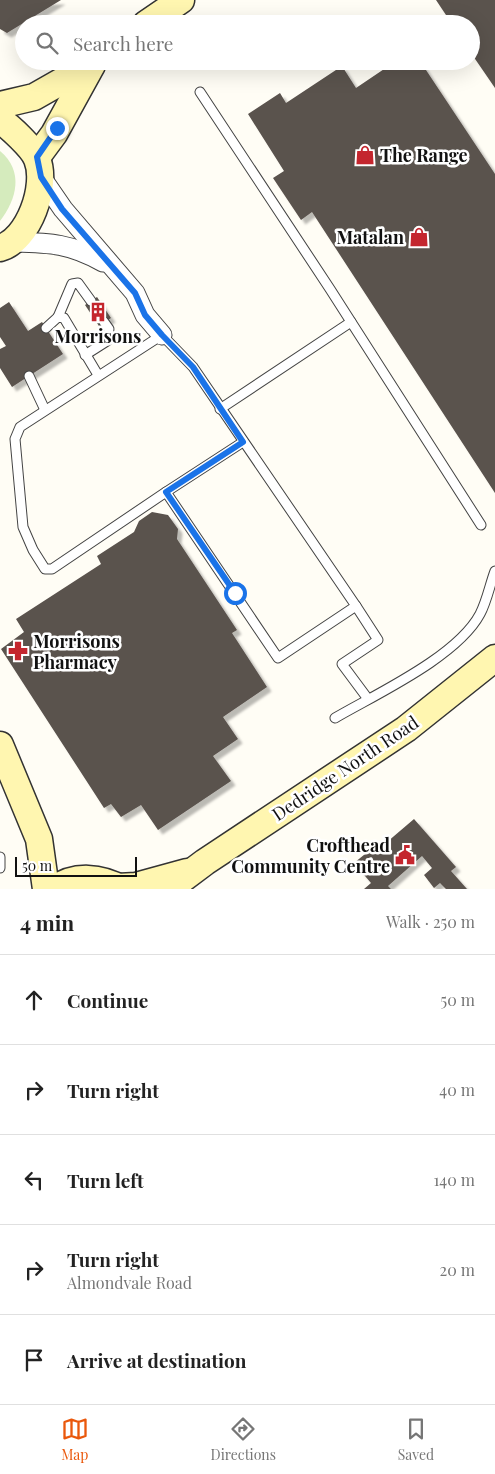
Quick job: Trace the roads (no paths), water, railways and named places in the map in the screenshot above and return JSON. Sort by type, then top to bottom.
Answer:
[{"type":"street","points":[[159,15],[181,0]]},
{"type":"street","points":[[0,105],[34,96],[81,70]]},
{"type":"street","points":[[4,247],[29,220],[38,198],[39,167],[54,134],[90,70]]},
{"type":"street","points":[[0,120],[39,167],[62,209],[135,293],[145,315],[162,335]]},
{"type":"street","points":[[4,247],[60,244],[86,252],[113,267]]},
{"type":"street","name":"Dedridge North Road","points":[[169,889],[191,871],[406,729],[491,670]]},
{"type":"street","points":[[0,746],[39,839],[46,889]]},
{"type":"street","points":[[39,839],[57,856],[91,878],[109,882],[120,888]]},
{"type":"street","name":"Dedridge North Road","points":[[120,888],[136,886],[191,871]]},
{"type":"street","points":[[55,889],[71,881],[91,878]]},
{"type":"lane","points":[[200,92],[481,524]]},
{"type":"lane","points":[[46,328],[58,317],[72,284],[78,283],[91,301]]},
{"type":"lane","points":[[58,317],[64,318],[98,375]]},
{"type":"lane","points":[[85,355],[107,340],[109,329],[104,322]]},
{"type":"lane","points":[[220,410],[351,322]]},
{"type":"lane","points":[[243,442],[52,569],[46,569],[33,550],[23,527],[15,439],[20,427],[162,335],[193,367],[220,410],[270,477],[378,640],[342,664],[368,699]]},
{"type":"lane","points":[[29,376],[44,410]]},
{"type":"lane","points":[[166,492],[278,658],[356,606]]},
{"type":"lane","points":[[335,718],[406,678],[457,642],[481,614],[495,571]]},
{"type":"lane","points":[[0,857],[0,868]]},
{"type":"place","name":"The Range","points":[[365,155]]},
{"type":"place","name":"Matalan","points":[[419,237]]},
{"type":"place","name":"Morrisons","points":[[98,312]]},
{"type":"place","name":"Morrisons Pharmacy","points":[[18,651]]},
{"type":"place","name":"Crofthead Community Centre","points":[[405,855]]}]
